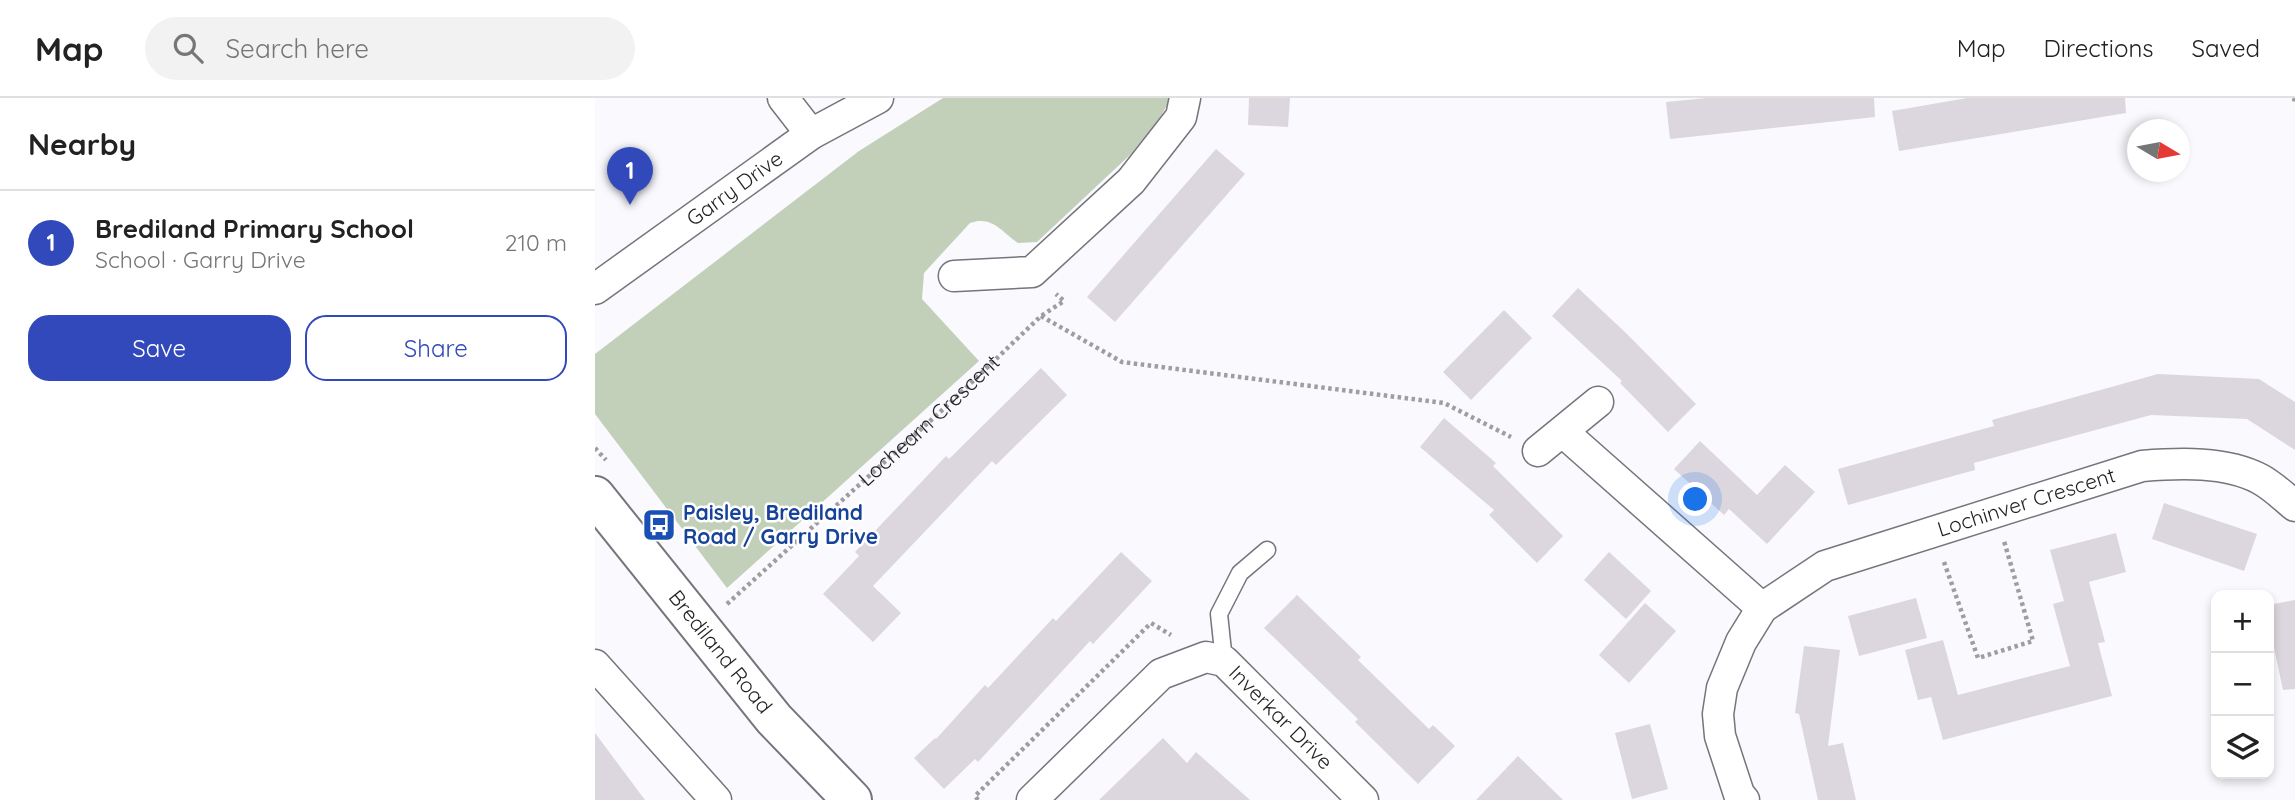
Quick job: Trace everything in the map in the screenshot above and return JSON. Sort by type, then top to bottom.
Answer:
[{"type":"street","points":[[783,98],[811,134]]},
{"type":"street","name":"Garry Drive","points":[[595,289],[811,134],[878,98]]},
{"type":"street","points":[[954,276],[1032,272],[1131,181],[1181,117],[1185,98]]},
{"type":"street","points":[[1538,451],[1598,402]]},
{"type":"street","points":[[1563,432],[1762,608]]},
{"type":"street","name":"Lochinver Crescent","points":[[1744,800],[1739,794],[1720,736],[1718,714],[1722,688],[1741,642],[1762,608],[1825,566],[2142,466],[2185,463],[2225,468],[2259,478],[2295,506]]},
{"type":"street","name":"Brediland Road","points":[[595,496],[774,719],[852,800]]},
{"type":"street","name":"Inverkar Drive","points":[[1032,800],[1161,674],[1215,659],[1363,800]]},
{"type":"street","points":[[595,665],[716,800]]},
{"type":"lane","points":[[1215,659],[1219,614],[1240,573],[1267,550]]},
{"type":"path","name":"Lochearn Crescent","points":[[703,629],[1041,316],[1064,301],[1032,272]]},
{"type":"path","points":[[1041,316],[1122,362],[1444,403],[1538,451]]},
{"type":"path","points":[[1934,533],[1978,658],[2033,641],[1995,513]]},
{"type":"path","points":[[978,800],[975,796],[1151,622],[1215,659]]},
{"type":"green space","points":[[943,98],[1171,98],[1161,116],[1131,154],[1037,242],[1018,243],[991,223],[970,223],[924,273],[922,299],[979,361],[727,588],[595,414],[595,354],[859,151]]},
{"type":"building","points":[[1249,98],[1290,98],[1288,127],[1248,125]]},
{"type":"building","points":[[1707,98],[1874,98],[1875,117],[1670,139],[1666,102]]},
{"type":"building","points":[[1967,98],[2125,98],[2126,113],[1899,151],[1892,111]]},
{"type":"building","points":[[1216,149],[1245,174],[1115,322],[1087,297]]},
{"type":"building","points":[[1578,288],[1696,404],[1668,432],[1620,383],[1622,381],[1552,316]]},
{"type":"building","points":[[1504,310],[1532,338],[1471,400],[1443,372]]},
{"type":"building","points":[[1041,368],[1067,395],[996,465],[992,461],[873,586],[901,613],[873,642],[823,594],[859,556],[855,552],[946,456],[949,459]]},
{"type":"building","points":[[2158,374],[2259,379],[2295,402],[2295,450],[2247,419],[2151,415],[1974,463],[1975,470],[1848,505],[1838,469],[1994,426],[1992,420]]},
{"type":"building","points":[[1444,418],[1496,463],[1493,466],[1563,536],[1537,563],[1489,515],[1494,510],[1420,447]]},
{"type":"building","points":[[1700,441],[1757,495],[1785,465],[1815,492],[1767,544],[1729,509],[1724,515],[1674,469]]},
{"type":"building","points":[[2164,503],[2257,534],[2244,571],[2152,539]]},
{"type":"building","points":[[2116,533],[2126,572],[2089,582],[2105,642],[2098,643],[2112,696],[1943,740],[1931,697],[1918,700],[1905,650],[1943,640],[1958,695],[2070,666],[2053,604],[2064,601],[2050,550]]},
{"type":"building","points":[[1121,552],[1152,581],[1093,644],[1090,641],[978,762],[975,759],[944,789],[914,758],[936,739],[985,685],[988,688],[1053,618],[1056,621]]},
{"type":"building","points":[[1609,552],[1651,591],[1626,619],[1584,580]]},
{"type":"building","points":[[1297,595],[1361,657],[1358,660],[1429,729],[1433,725],[1455,746],[1418,784],[1355,722],[1358,719],[1264,628]]},
{"type":"building","points":[[1916,598],[1927,638],[1859,656],[1848,616]]},
{"type":"building","points":[[2295,600],[2295,689],[2283,690],[2274,648],[2274,604]]},
{"type":"building","points":[[1645,603],[1676,631],[1629,683],[1599,655]]},
{"type":"building","points":[[1804,646],[1840,650],[1828,746],[1843,743],[1856,800],[1818,800],[1799,714],[1795,713]]},
{"type":"building","points":[[1650,724],[1668,789],[1632,799],[1615,733]]},
{"type":"building","points":[[595,733],[645,800],[595,800]]},
{"type":"building","points":[[1163,738],[1187,763],[1196,752],[1250,800],[1099,800]]},
{"type":"building","points":[[1518,756],[1563,800],[1476,800]]},
{"type":"place","name":"Brediland Primary School","points":[[630,205]]},
{"type":"place","name":"Paisley, Brediland Road / Garry Drive","points":[[659,525]]}]
